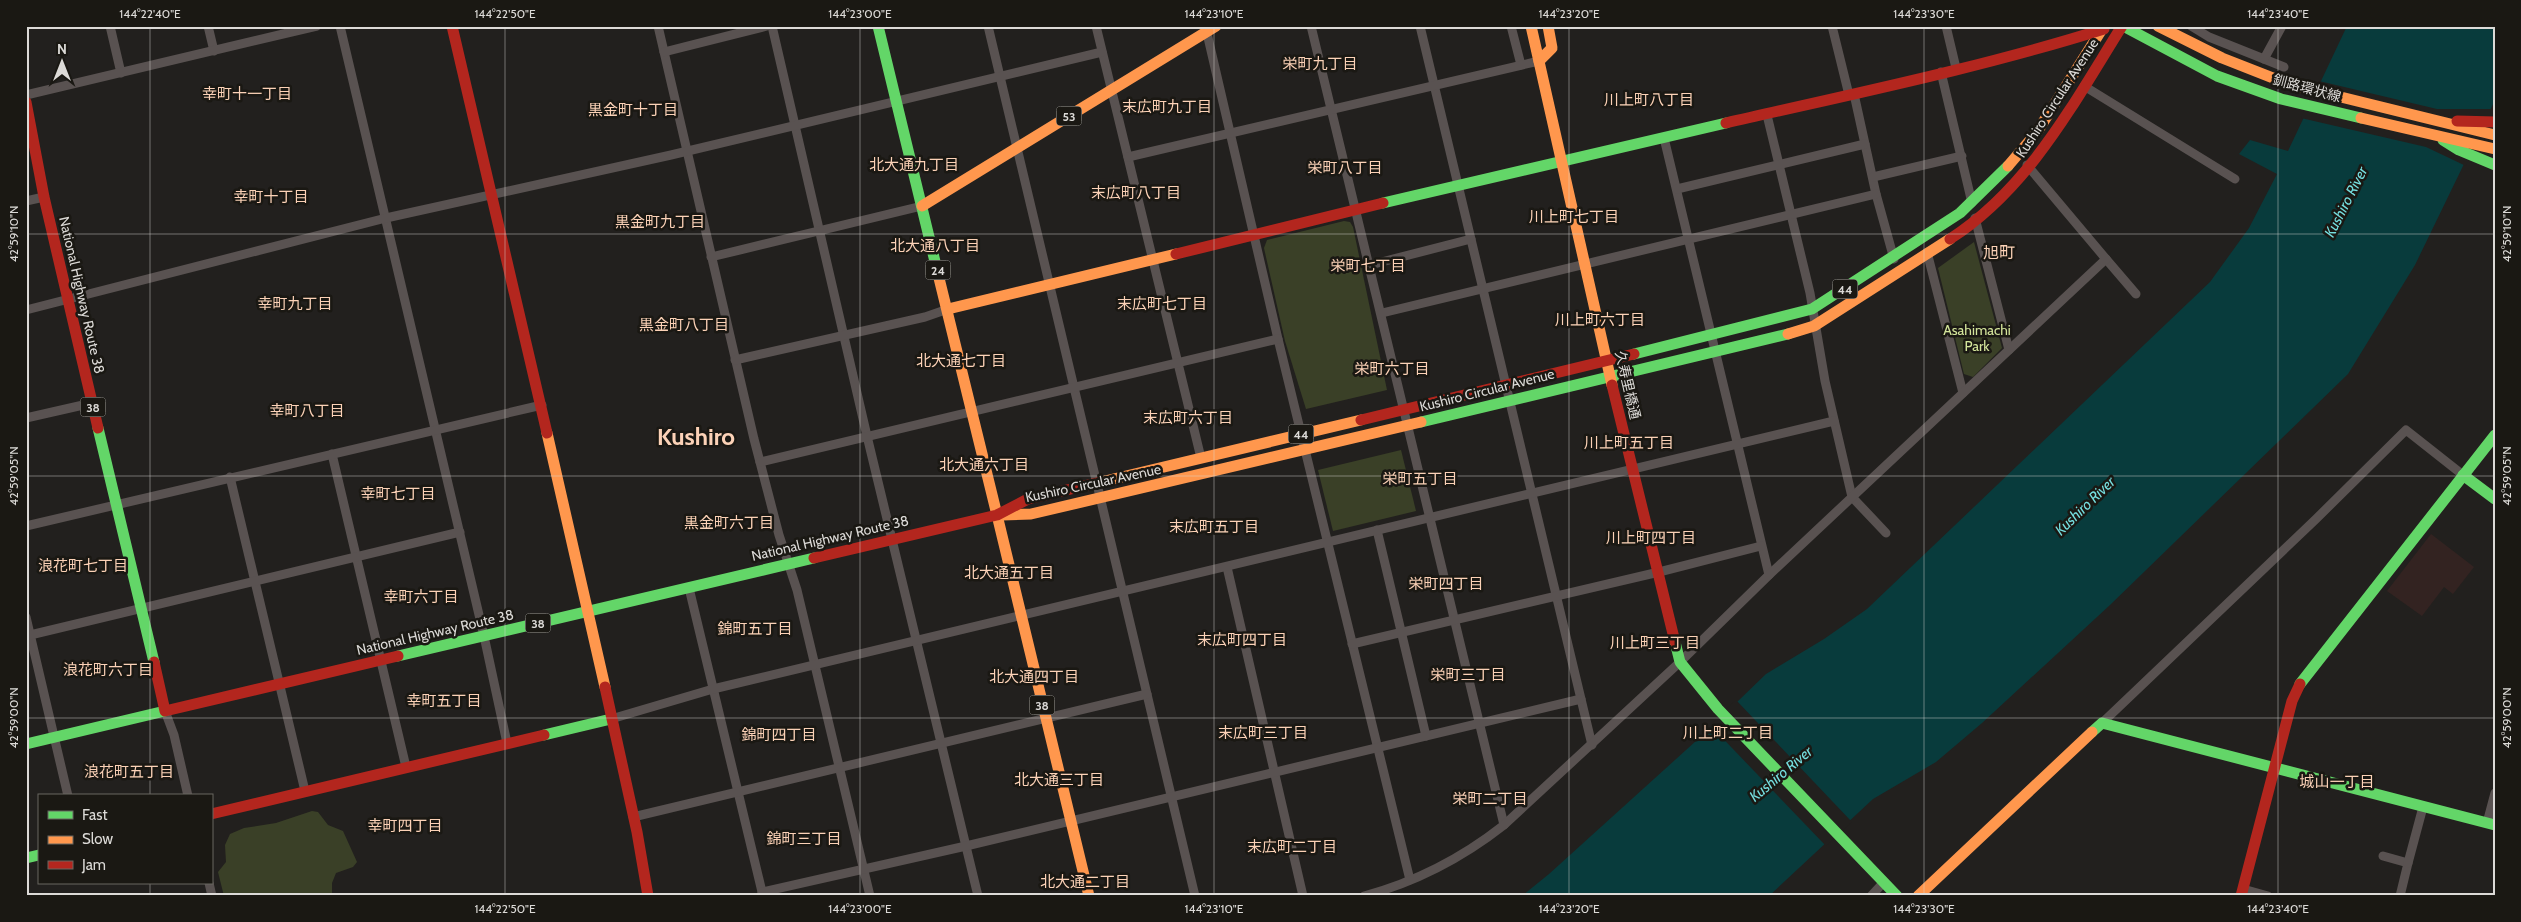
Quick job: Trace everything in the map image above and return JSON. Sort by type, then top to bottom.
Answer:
[{"type":"main road","points":[[452,26],[589,611],[648,896]]},
{"type":"main road","name":"24","points":[[878,26],[997,515]]},
{"type":"main road","name":"久寿里橋通","points":[[1531,26],[1610,375],[1680,662],[1718,709],[1884,882]]},
{"type":"main road","points":[[1539,61],[1552,48],[1548,26]]},
{"type":"main road","points":[[948,309],[1356,209],[1767,115],[2066,42],[2103,28],[2122,26]]},
{"type":"main road","name":"Kushiro Circular Avenue","points":[[997,515],[1031,514],[1101,498],[1715,350],[1799,332],[1814,326],[1976,221],[2017,183],[2050,141],[2122,26]]},
{"type":"main road","name":"釧路環状線","points":[[2122,26],[2218,76],[2281,99],[2493,148]]},
{"type":"main road","name":"釧路環状線","points":[[2159,26],[2199,49],[2256,74],[2288,84],[2495,135]]},
{"type":"main road","name":"53","points":[[922,206],[1210,28]]},
{"type":"main road","name":"Kushiro Circular Avenue","points":[[997,515],[1028,499],[1607,361],[1812,309],[1972,203],[2018,156],[2037,132],[2103,28]]},
{"type":"main road","name":"National Highway Route 38","points":[[26,102],[44,197],[165,711],[997,515]]},
{"type":"main road","points":[[2442,122],[2495,122]]},
{"type":"main road","points":[[2436,135],[2459,150],[2490,163]]},
{"type":"main road","points":[[2242,892],[2292,701],[2298,686],[2495,435]]},
{"type":"main road","points":[[2463,475],[2495,499]]},
{"type":"main road","name":"38","points":[[997,515],[1089,896]]},
{"type":"main road","points":[[26,744],[165,711]]},
{"type":"main road","points":[[212,814],[611,720]]},
{"type":"main road","points":[[1918,896],[2102,723],[2423,808],[2491,824]]},
{"type":"main road","points":[[1884,882],[1897,896]]},
{"type":"street","points":[[110,26],[121,73]]},
{"type":"street","points":[[208,26],[214,51]]},
{"type":"street","points":[[26,94],[317,26]]},
{"type":"street","points":[[340,26],[460,532],[507,744]]},
{"type":"street","points":[[658,26],[760,462],[815,664],[870,896]]},
{"type":"street","points":[[664,52],[767,26]]},
{"type":"street","points":[[772,26],[867,436],[978,896]]},
{"type":"street","points":[[988,26],[1195,896]]},
{"type":"street","points":[[1096,26],[1201,458]]},
{"type":"street","points":[[1312,26],[1504,825]]},
{"type":"street","points":[[1420,26],[1558,595],[1592,745]]},
{"type":"street","points":[[1511,26],[1520,66]]},
{"type":"street","points":[[1832,26],[1898,272]]},
{"type":"street","points":[[1946,26],[1956,68]]},
{"type":"street","points":[[2191,26],[2209,37],[2284,67]]},
{"type":"street","points":[[2264,59],[2282,26]]},
{"type":"street","points":[[1210,28],[1230,132],[1278,339],[1303,434],[1410,880]]},
{"type":"street","points":[[26,310],[386,218],[686,151],[1102,52]]},
{"type":"street","points":[[1128,157],[1539,61]]},
{"type":"street","points":[[1942,72],[1976,221],[2009,350]]},
{"type":"street","points":[[2084,86],[2235,179]]},
{"type":"street","points":[[1767,115],[1812,309],[1834,421],[1852,497],[1886,533]]},
{"type":"street","points":[[1664,138],[1769,575]]},
{"type":"street","points":[[1677,189],[1865,144]]},
{"type":"street","points":[[1873,177],[1962,156]]},
{"type":"street","points":[[2018,156],[2136,294]]},
{"type":"street","points":[[1382,313],[1876,194]]},
{"type":"street","points":[[26,201],[44,197]]},
{"type":"street","points":[[711,257],[922,206]]},
{"type":"street","points":[[1923,237],[1963,392]]},
{"type":"street","points":[[1370,265],[1471,239]]},
{"type":"street","points":[[1364,896],[1440,868],[1482,843],[1504,825],[1592,745],[1769,575],[2106,259]]},
{"type":"street","points":[[736,360],[925,317],[948,309]]},
{"type":"street","points":[[760,462],[1178,361],[1278,339]]},
{"type":"street","points":[[26,418],[92,403]]},
{"type":"street","points":[[26,526],[542,404]]},
{"type":"street","points":[[611,720],[713,689],[815,664],[1122,593],[1430,517],[1737,446],[1834,421]]},
{"type":"street","points":[[2102,723],[2309,526],[2406,430],[2463,475]]},
{"type":"street","points":[[332,454],[406,768]]},
{"type":"street","points":[[230,477],[305,791]]},
{"type":"street","points":[[1377,530],[1426,736]]},
{"type":"street","points":[[28,635],[460,532]]},
{"type":"street","points":[[1352,644],[1659,572],[1761,546]]},
{"type":"street","points":[[1227,567],[1303,896]]},
{"type":"street","points":[[689,588],[762,894],[1581,699]]},
{"type":"street","points":[[26,617],[28,635],[55,737],[68,794]]},
{"type":"street","points":[[633,817],[738,794],[1147,694]]},
{"type":"street","points":[[165,711],[174,735],[188,794]]},
{"type":"street","points":[[2491,824],[2495,793]]},
{"type":"street","points":[[2400,896],[2423,808]]},
{"type":"street","points":[[2383,856],[2408,863]]},
{"type":"street","points":[[1871,896],[1884,882]]},
{"type":"street","points":[[2242,892],[2268,896]]},
{"type":"shaded area","points":[[2431,534],[2474,567],[2453,594],[2444,587],[2422,616],[2387,591]]},
{"type":"green space","points":[[1344,221],[1350,222],[1353,227],[1387,390],[1306,409],[1285,341],[1264,248],[1267,240]]},
{"type":"green space","name":"Asahimachi Park","points":[[1974,242],[2002,348],[1973,377],[1964,374],[1938,268]]},
{"type":"green space","points":[[1401,450],[1416,511],[1333,531],[1318,470]]},
{"type":"green space","points":[[312,811],[318,812],[328,825],[343,831],[357,862],[353,867],[336,873],[332,883],[332,896],[224,896],[218,872],[226,862],[225,845],[230,834],[244,828],[276,823]]},
{"type":"water","name":"Kushiro River","points":[[2347,26],[2495,26],[2495,100],[2415,265],[2348,374],[2110,605],[1982,723],[1936,762],[1873,799],[1769,896],[1522,896],[1549,874],[1707,731],[1766,674],[1824,639],[1867,609],[2210,282],[2249,228],[2277,174],[2239,154],[2250,140],[2288,151]]},
{"type":"pier","points":[[2319,81],[2437,109],[2493,109],[2466,166],[2426,147],[2301,118]]},
{"type":"pier","points":[[1736,700],[1852,822],[1826,846],[1710,725]]},
{"type":"traffic: fast","points":[[878,26],[938,274]]},
{"type":"traffic: fast","points":[[2123,26],[2217,76],[2281,99],[2361,118]]},
{"type":"traffic: fast","points":[[1383,203],[1726,123]]},
{"type":"traffic: fast","points":[[2443,140],[2459,150],[2495,165]]},
{"type":"traffic: fast","points":[[1634,354],[1812,309],[1960,213],[2008,166]]},
{"type":"traffic: fast","points":[[1421,422],[1788,334]]},
{"type":"traffic: fast","points":[[98,428],[154,662]]},
{"type":"traffic: fast","points":[[2300,684],[2495,435]]},
{"type":"traffic: fast","points":[[2463,475],[2495,499]]},
{"type":"traffic: fast","points":[[398,656],[814,558]]},
{"type":"traffic: fast","points":[[1675,642],[1680,662],[1718,709],[1897,896]]},
{"type":"traffic: fast","points":[[26,744],[165,711]]},
{"type":"traffic: fast","points":[[544,735],[611,719]]},
{"type":"traffic: fast","points":[[2092,732],[2102,723],[2495,825]]},
{"type":"traffic: fast","points":[[26,858],[38,855]]},
{"type":"traffic: slow","points":[[922,206],[1216,26]]},
{"type":"traffic: slow","points":[[1531,26],[1612,385]]},
{"type":"traffic: slow","points":[[1539,61],[1552,48],[1548,26]]},
{"type":"traffic: slow","points":[[2008,166],[2037,132],[2104,26]]},
{"type":"traffic: slow","points":[[2158,26],[2222,58],[2288,84],[2495,135]]},
{"type":"traffic: slow","points":[[2361,118],[2495,149]]},
{"type":"traffic: slow","points":[[1788,334],[1814,326],[1950,239]]},
{"type":"traffic: slow","points":[[948,309],[1176,254]]},
{"type":"traffic: slow","points":[[938,274],[997,515]]},
{"type":"traffic: slow","points":[[1101,482],[1361,420]]},
{"type":"traffic: slow","points":[[1002,515],[1031,514],[1421,422]]},
{"type":"traffic: slow","points":[[547,433],[605,687]]},
{"type":"traffic: slow","points":[[997,515],[1089,896]]},
{"type":"traffic: slow","points":[[1918,896],[2092,732]]},
{"type":"traffic: jam","points":[[452,26],[547,433]]},
{"type":"traffic: jam","points":[[1950,239],[1978,218],[2026,170],[2067,114],[2122,26]]},
{"type":"traffic: jam","points":[[1726,123],[1963,68],[2104,29]]},
{"type":"traffic: jam","points":[[26,102],[44,197],[98,428]]},
{"type":"traffic: jam","points":[[2457,121],[2495,122]]},
{"type":"traffic: jam","points":[[1176,254],[1383,203]]},
{"type":"traffic: jam","points":[[1361,420],[1634,354]]},
{"type":"traffic: jam","points":[[1612,385],[1675,642]]},
{"type":"traffic: jam","points":[[814,558],[997,515],[1028,499],[1101,482]]},
{"type":"traffic: jam","points":[[154,662],[165,711],[398,656]]},
{"type":"traffic: jam","points":[[2241,896],[2292,701],[2300,684]]},
{"type":"traffic: jam","points":[[605,687],[637,832],[648,896]]},
{"type":"traffic: jam","points":[[212,814],[544,735]]},
{"type":"district","name":"栄町九丁目","points":[[1320,64]]},
{"type":"district","name":"幸町十一丁目","points":[[247,94]]},
{"type":"district","name":"川上町八丁目","points":[[1649,100]]},
{"type":"district","name":"末広町九丁目","points":[[1167,107]]},
{"type":"district","name":"黒金町十丁目","points":[[633,110]]},
{"type":"district","name":"北大通九丁目","points":[[914,165]]},
{"type":"district","name":"栄町八丁目","points":[[1345,168]]},
{"type":"district","name":"末広町八丁目","points":[[1136,193]]},
{"type":"district","name":"幸町十丁目","points":[[271,197]]},
{"type":"district","name":"川上町七丁目","points":[[1574,217]]},
{"type":"district","name":"黒金町九丁目","points":[[660,222]]},
{"type":"district","name":"北大通八丁目","points":[[935,246]]},
{"type":"district","name":"旭町","points":[[1999,252]]},
{"type":"district","name":"栄町七丁目","points":[[1368,266]]},
{"type":"district","name":"幸町九丁目","points":[[295,304]]},
{"type":"district","name":"末広町七丁目","points":[[1162,304]]},
{"type":"district","name":"川上町六丁目","points":[[1600,320]]},
{"type":"district","name":"黒金町八丁目","points":[[684,325]]},
{"type":"district","name":"北大通七丁目","points":[[961,361]]},
{"type":"district","name":"栄町六丁目","points":[[1392,369]]},
{"type":"district","name":"幸町八丁目","points":[[307,411]]},
{"type":"district","name":"末広町六丁目","points":[[1188,418]]},
{"type":"district","name":"Kushiro","points":[[696,436]]},
{"type":"district","name":"川上町五丁目","points":[[1629,443]]},
{"type":"district","name":"北大通六丁目","points":[[984,465]]},
{"type":"district","name":"栄町五丁目","points":[[1420,479]]},
{"type":"district","name":"幸町七丁目","points":[[398,494]]},
{"type":"district","name":"黒金町六丁目","points":[[729,523]]},
{"type":"district","name":"末広町五丁目","points":[[1214,527]]},
{"type":"district","name":"川上町四丁目","points":[[1651,538]]},
{"type":"district","name":"浪花町七丁目","points":[[83,566]]},
{"type":"district","name":"北大通五丁目","points":[[1009,573]]},
{"type":"district","name":"栄町四丁目","points":[[1446,584]]},
{"type":"district","name":"幸町六丁目","points":[[421,597]]},
{"type":"district","name":"錦町五丁目","points":[[755,629]]},
{"type":"district","name":"末広町四丁目","points":[[1242,640]]},
{"type":"district","name":"川上町三丁目","points":[[1655,643]]},
{"type":"district","name":"浪花町六丁目","points":[[108,670]]},
{"type":"district","name":"栄町三丁目","points":[[1468,675]]},
{"type":"district","name":"北大通四丁目","points":[[1034,677]]},
{"type":"district","name":"幸町五丁目","points":[[444,701]]},
{"type":"district","name":"末広町三丁目","points":[[1263,733]]},
{"type":"district","name":"川上町二丁目","points":[[1728,733]]},
{"type":"district","name":"錦町四丁目","points":[[779,735]]},
{"type":"district","name":"浪花町五丁目","points":[[129,772]]},
{"type":"district","name":"北大通三丁目","points":[[1059,780]]},
{"type":"district","name":"城山一丁目","points":[[2337,782]]},
{"type":"district","name":"栄町二丁目","points":[[1490,799]]},
{"type":"district","name":"幸町四丁目","points":[[405,826]]},
{"type":"district","name":"錦町三丁目","points":[[804,839]]},
{"type":"district","name":"末広町二丁目","points":[[1292,847]]},
{"type":"district","name":"北大通二丁目","points":[[1085,882]]}]
